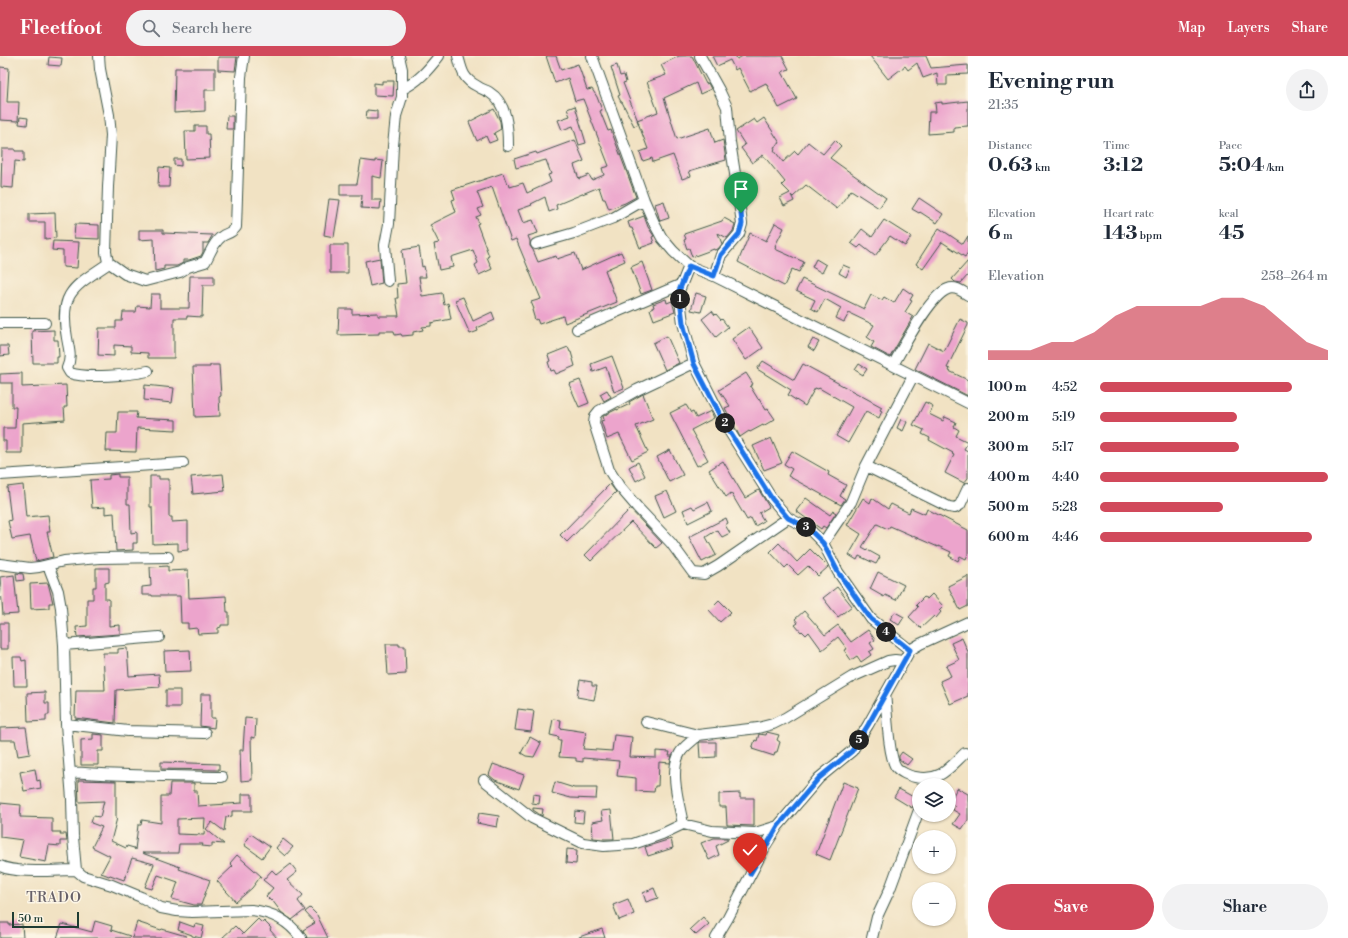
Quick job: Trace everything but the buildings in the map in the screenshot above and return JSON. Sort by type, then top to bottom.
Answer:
[{"type":"street","points":[[99,56],[111,135],[106,252],[108,262],[125,274],[145,281],[180,272],[188,267],[205,262],[216,242],[222,236],[231,233],[236,226],[241,77],[244,56]]},
{"type":"street","points":[[388,281],[385,245],[389,224],[396,116],[402,97],[402,69],[399,56]]},
{"type":"street","points":[[402,89],[412,85],[421,77],[439,56]]},
{"type":"street","points":[[458,56],[462,72],[469,82],[489,92],[496,99],[503,110],[508,127],[508,146]]},
{"type":"street","points":[[592,56],[644,200],[662,238],[689,266],[714,276],[968,403]]},
{"type":"street","points":[[700,56],[719,90],[726,107],[742,224],[739,234],[721,255],[714,276]]},
{"type":"street","points":[[536,244],[574,234],[613,218],[644,200]]},
{"type":"street","points":[[108,262],[106,265],[77,285],[71,291],[66,300],[64,324],[71,354],[67,368],[70,373],[75,375],[133,374],[148,371]]},
{"type":"street","points":[[689,266],[679,291],[682,317],[694,364],[726,426],[772,499],[788,518],[808,528],[823,543],[838,572],[871,619],[910,650]]},
{"type":"street","points":[[577,329],[682,284]]},
{"type":"street","points":[[893,365],[918,323],[938,294],[949,288],[956,288],[968,295]]},
{"type":"street","points":[[0,323],[45,323]]},
{"type":"street","points":[[694,364],[637,390],[599,411],[595,416],[594,423],[609,470],[619,486],[671,543],[693,573],[704,574],[718,566],[788,518]]},
{"type":"street","points":[[823,543],[851,502],[866,466],[913,376]]},
{"type":"street","points":[[0,475],[183,463]]},
{"type":"street","points":[[866,466],[949,508],[955,508],[960,504],[968,488]]},
{"type":"street","points":[[0,564],[30,568],[64,561],[99,558],[168,557]]},
{"type":"street","points":[[48,565],[58,591],[64,645],[66,724],[76,870]]},
{"type":"street","points":[[716,938],[728,918],[763,849],[778,826],[819,778],[852,751],[910,650],[968,622]]},
{"type":"street","points":[[64,645],[159,637]]},
{"type":"street","points":[[646,722],[698,736],[758,728],[773,724],[785,718],[852,677],[888,661],[904,661]]},
{"type":"street","points":[[885,694],[891,754],[896,767],[909,776],[919,778]]},
{"type":"street","points":[[66,724],[128,730],[205,733]]},
{"type":"street","points":[[683,824],[675,784],[676,761],[681,751],[698,736]]},
{"type":"street","points":[[938,778],[964,753]]},
{"type":"street","points":[[70,772],[153,776],[222,777]]},
{"type":"street","points":[[484,780],[532,818],[583,843],[604,846],[633,844],[662,834],[683,824],[712,832],[755,833],[778,826]]},
{"type":"street","points":[[872,938],[877,917],[890,889],[915,822]]},
{"type":"street","points":[[0,866],[6,869],[18,870],[76,870],[83,876],[112,885],[141,897],[161,908],[177,911],[262,911],[275,916],[288,924],[301,938]]},
{"type":"district","name":"TRADO","points":[[54,897]]},
{"type":"route","points":[[741,213],[742,224],[739,234],[721,255],[714,276],[689,266],[679,291],[683,323],[694,364],[726,426],[772,499],[788,518],[808,528],[823,543],[838,572],[862,608],[884,631],[910,650],[860,740],[852,751],[819,778],[778,826],[750,874]]}]
